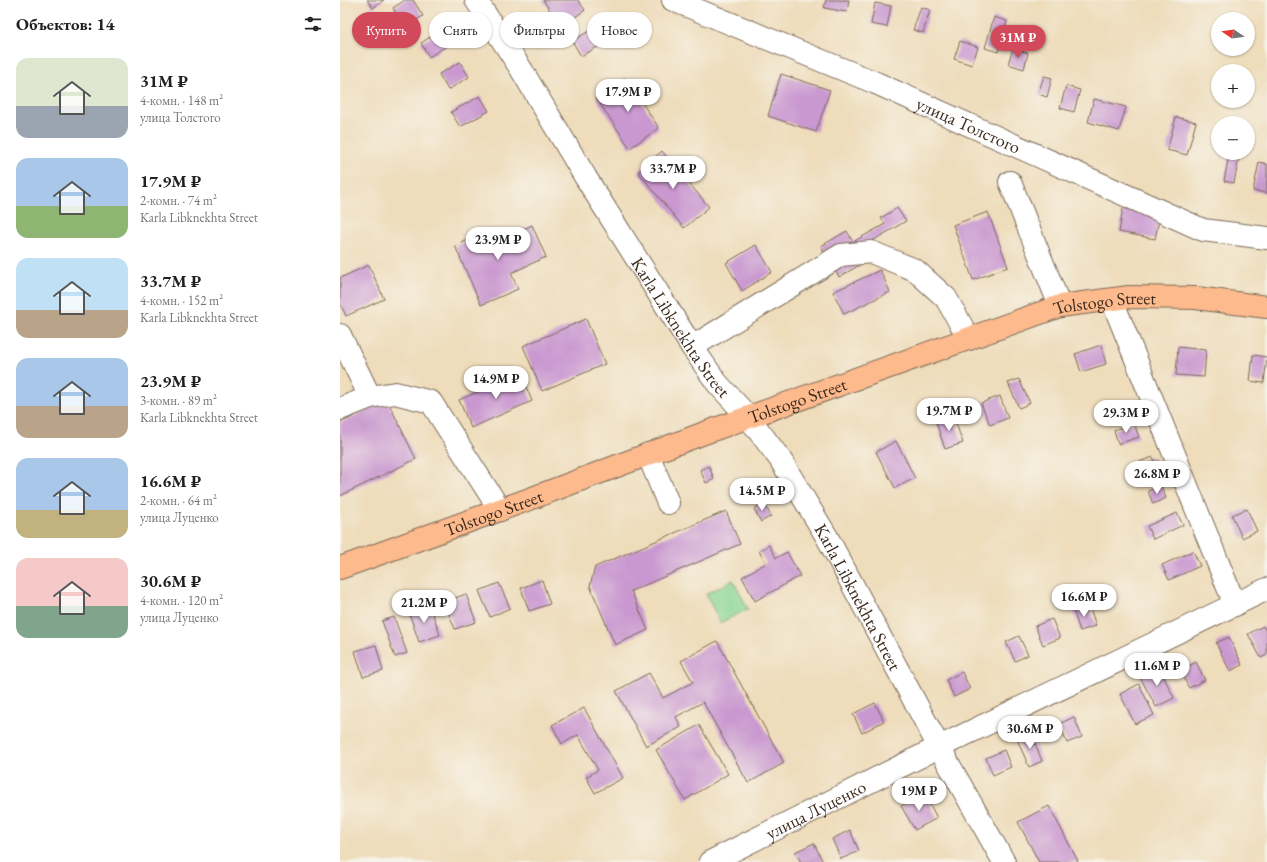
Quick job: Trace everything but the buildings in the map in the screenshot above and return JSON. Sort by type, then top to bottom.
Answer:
[{"type":"main road","name":"Tolstogo Street","points":[[340,568],[500,510],[707,432],[1060,306],[1129,297],[1196,298],[1267,307]]},
{"type":"street","name":"Karla Libknekhta Street","points":[[476,0],[521,69],[586,178],[692,347],[717,383],[749,418],[780,459],[827,537],[939,747],[1004,862]]},
{"type":"street","name":"улица Толстого","points":[[672,0],[876,83],[1203,230],[1267,238]]},
{"type":"street","points":[[1010,182],[1060,306]]},
{"type":"street","points":[[692,347],[841,255],[871,252],[915,270],[946,298],[970,339]]},
{"type":"street","points":[[1112,300],[1235,605]]},
{"type":"street","points":[[340,335],[370,397]]},
{"type":"street","points":[[340,409],[370,397],[395,393],[431,402],[500,510]]},
{"type":"street","points":[[648,454],[668,503]]},
{"type":"street","name":"улица Луценко","points":[[710,862],[939,747],[1267,589]]},
{"type":"green space","points":[[733,580],[748,609],[720,623],[706,594]]}]
